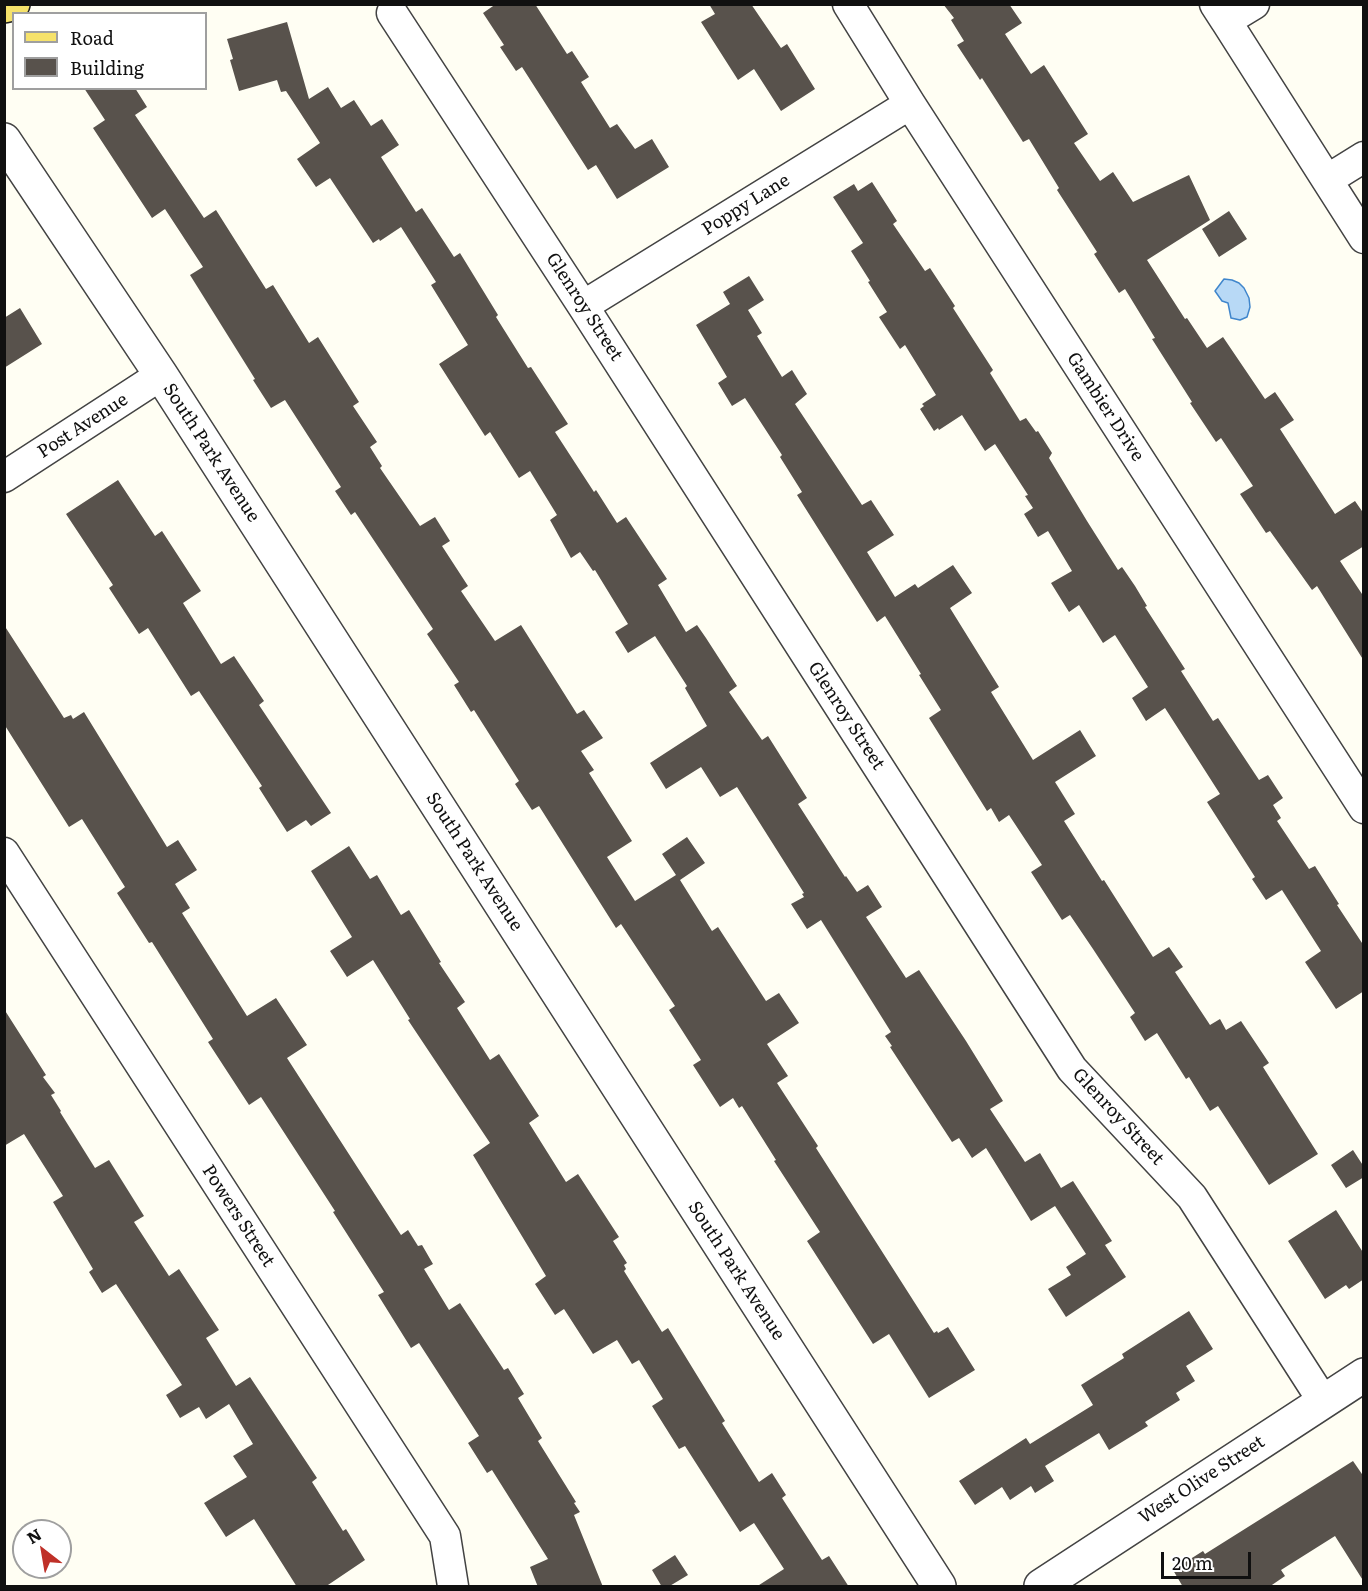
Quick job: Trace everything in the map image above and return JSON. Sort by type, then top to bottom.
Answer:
[{"type":"main road","points":[[4,6],[13,4]]},
{"type":"street","name":"Gambier Drive","points":[[848,4],[910,104],[1364,808]]},
{"type":"street","points":[[1254,4],[1221,13],[1364,238]]},
{"type":"street","name":"Glenroy Street","points":[[392,13],[583,306],[1072,1069],[1192,1197],[1323,1401]]},
{"type":"street","name":"Poppy Lane","points":[[583,306],[910,104]]},
{"type":"street","name":"South Park Avenue","points":[[4,140],[161,375],[939,1587]]},
{"type":"street","points":[[1326,180],[1364,157]]},
{"type":"street","name":"Post Avenue","points":[[4,477],[161,375]]},
{"type":"street","name":"Powers Street","points":[[4,853],[445,1536],[453,1587]]},
{"type":"street","name":"West Olive Street","points":[[1041,1587],[1364,1375]]},
{"type":"water","points":[[1224,279],[1239,283],[1244,288],[1250,307],[1247,317],[1240,320],[1231,318],[1228,303],[1222,301],[1215,291]]},
{"type":"building","points":[[496,4],[535,4],[567,54],[572,51],[589,77],[581,82],[610,128],[617,124],[635,149],[652,139],[669,167],[617,199],[596,165],[588,170],[522,67],[516,71],[500,47],[504,45],[483,13]]},
{"type":"building","points":[[709,4],[751,4],[781,48],[787,44],[815,89],[781,111],[754,69],[738,80],[701,22],[715,14]]},
{"type":"building","points":[[943,4],[1009,4],[1022,23],[1005,34],[1031,74],[1044,65],[1088,134],[1074,143],[1100,181],[1113,172],[1133,202],[1189,175],[1210,220],[1147,260],[1185,319],[1187,318],[1207,348],[1223,337],[1265,399],[1275,392],[1294,420],[1280,429],[1335,514],[1355,501],[1364,514],[1364,546],[1340,561],[1364,597],[1364,661],[1317,586],[1312,590],[1270,531],[1266,533],[1240,494],[1253,486],[1221,438],[1216,442],[1190,403],[1192,402],[1152,339],[1155,338],[1125,289],[1119,293],[1094,254],[1097,252],[1057,190],[1059,188],[1029,139],[1023,142],[982,78],[980,80],[957,45],[964,41],[951,20],[954,18]]},
{"type":"building","points":[[287,22],[309,99],[328,87],[341,108],[354,100],[371,126],[382,119],[399,145],[381,157],[416,212],[422,208],[454,257],[460,253],[528,368],[531,367],[568,424],[555,432],[617,523],[626,517],[667,579],[658,585],[686,632],[697,625],[706,638],[737,686],[729,692],[762,740],[768,736],[807,798],[798,804],[845,877],[857,892],[868,885],[882,907],[866,917],[906,978],[919,970],[966,1041],[1003,1101],[990,1109],[1025,1162],[1040,1153],[1061,1188],[1073,1181],[1112,1241],[1105,1245],[1126,1277],[1066,1317],[1048,1289],[1071,1275],[1066,1267],[1086,1254],[1055,1206],[1031,1221],[986,1148],[972,1158],[959,1138],[952,1142],[890,1047],[892,1046],[885,1036],[891,1032],[821,920],[807,929],[791,904],[804,897],[802,894],[804,893],[737,787],[720,797],[701,767],[666,789],[650,763],[707,726],[685,688],[687,686],[655,636],[628,653],[615,632],[628,624],[595,570],[593,571],[580,552],[571,558],[550,520],[557,515],[530,471],[519,478],[490,432],[485,436],[439,364],[468,345],[431,285],[436,282],[401,227],[373,243],[330,178],[316,187],[297,159],[320,143],[286,91],[281,92],[277,80],[239,91],[227,39]]},
{"type":"building","points":[[85,90],[136,90],[147,107],[135,115],[204,218],[216,210],[266,289],[273,285],[309,343],[318,337],[359,402],[353,406],[377,442],[370,447],[382,466],[380,468],[420,526],[435,517],[450,541],[442,546],[468,586],[461,591],[495,641],[521,625],[577,714],[584,710],[603,738],[581,751],[594,770],[589,773],[632,841],[607,857],[635,901],[676,875],[662,854],[687,837],[705,863],[680,880],[712,931],[718,927],[766,1001],[779,993],[799,1023],[767,1044],[788,1076],[777,1083],[934,1333],[948,1327],[975,1370],[929,1398],[889,1334],[873,1344],[807,1241],[820,1232],[774,1161],[776,1160],[742,1106],[739,1108],[733,1098],[720,1107],[693,1065],[701,1060],[669,1010],[675,1006],[621,924],[616,928],[539,806],[532,810],[515,784],[519,781],[474,710],[471,712],[454,685],[459,682],[427,634],[433,629],[355,512],[351,515],[335,491],[341,487],[285,400],[271,408],[190,275],[203,267],[165,209],[152,218],[93,128],[105,120]]},
{"type":"building","points":[[872,182],[897,221],[893,224],[925,271],[930,268],[955,306],[953,308],[993,370],[990,373],[1020,421],[1026,418],[1036,432],[1038,431],[1052,453],[1049,458],[1118,570],[1122,567],[1135,586],[1147,606],[1145,607],[1185,669],[1181,671],[1213,721],[1218,718],[1259,780],[1268,775],[1283,798],[1273,805],[1281,818],[1277,821],[1309,869],[1315,866],[1364,946],[1364,991],[1336,1009],[1305,962],[1321,951],[1282,890],[1266,900],[1252,879],[1255,877],[1207,802],[1220,794],[1165,708],[1146,721],[1132,698],[1148,687],[1115,635],[1103,643],[1079,605],[1069,612],[1051,583],[1072,571],[1048,531],[1038,537],[1024,514],[1033,508],[1025,496],[1028,495],[995,444],[985,451],[962,415],[934,431],[920,409],[924,406],[922,404],[936,395],[905,345],[900,349],[879,317],[887,312],[851,251],[863,243],[833,197],[854,184],[858,191]]},
{"type":"building","points":[[1229,211],[1247,239],[1219,257],[1202,229]]},
{"type":"building","points":[[749,276],[764,300],[748,310],[762,333],[757,336],[782,377],[792,370],[807,394],[795,404],[862,505],[871,500],[894,535],[867,552],[895,597],[915,584],[918,588],[953,565],[972,593],[950,608],[999,687],[991,692],[1033,760],[1080,730],[1096,756],[1055,782],[1075,814],[1064,821],[1153,957],[1169,947],[1183,967],[1175,972],[1210,1025],[1220,1019],[1226,1030],[1241,1021],[1269,1063],[1263,1067],[1318,1154],[1269,1185],[1218,1106],[1210,1111],[1189,1077],[1186,1079],[1157,1033],[1145,1041],[1130,1017],[1135,1013],[1093,949],[1070,915],[1062,920],[1031,872],[1042,865],[1009,815],[999,822],[991,808],[987,811],[929,718],[941,710],[919,675],[921,674],[885,616],[877,622],[797,495],[802,492],[780,457],[782,455],[745,398],[732,406],[718,383],[727,377],[696,325],[730,304],[723,292]]},
{"type":"building","points":[[20,308],[42,344],[4,368],[4,318]]},
{"type":"building","points":[[118,480],[155,536],[162,531],[201,591],[183,603],[221,664],[234,656],[264,701],[259,705],[331,813],[311,826],[306,820],[287,832],[259,788],[262,786],[199,691],[191,696],[148,628],[139,634],[109,588],[113,585],[66,514]]},
{"type":"building","points":[[4,625],[64,718],[71,715],[73,719],[84,712],[167,847],[178,840],[197,870],[175,884],[190,908],[182,913],[247,1016],[276,998],[307,1045],[287,1058],[401,1235],[408,1230],[418,1246],[422,1245],[433,1264],[424,1269],[449,1310],[460,1303],[504,1370],[508,1368],[524,1394],[518,1398],[542,1438],[538,1441],[576,1502],[574,1503],[580,1512],[574,1515],[603,1587],[538,1587],[530,1567],[548,1559],[492,1470],[487,1473],[468,1443],[479,1436],[419,1343],[411,1348],[378,1295],[384,1292],[261,1097],[249,1105],[208,1042],[213,1039],[152,942],[149,943],[117,893],[125,887],[82,819],[69,827],[4,724]]},
{"type":"building","points":[[349,846],[370,879],[377,875],[401,915],[409,910],[441,962],[439,963],[465,1002],[457,1008],[490,1060],[499,1054],[539,1116],[529,1123],[566,1182],[578,1174],[619,1237],[613,1241],[627,1263],[624,1265],[626,1269],[624,1271],[662,1332],[668,1328],[725,1421],[722,1423],[759,1482],[772,1473],[786,1495],[782,1498],[822,1560],[829,1556],[849,1587],[756,1587],[784,1569],[754,1523],[740,1532],[685,1446],[679,1449],[652,1406],[663,1399],[639,1360],[632,1364],[617,1340],[593,1354],[564,1309],[555,1315],[535,1284],[546,1276],[473,1155],[490,1143],[408,1020],[410,1019],[373,960],[347,977],[330,951],[352,937],[311,871]]},
{"type":"building","points":[[4,1009],[46,1075],[43,1077],[55,1093],[51,1095],[95,1168],[109,1160],[144,1216],[134,1222],[169,1276],[179,1269],[219,1330],[206,1338],[236,1386],[250,1377],[317,1478],[312,1482],[343,1531],[346,1529],[365,1560],[325,1587],[297,1587],[254,1519],[226,1537],[204,1503],[247,1477],[233,1456],[253,1444],[229,1404],[206,1419],[199,1407],[180,1418],[166,1395],[182,1385],[116,1284],[102,1293],[89,1272],[93,1269],[53,1202],[63,1196],[24,1134],[4,1146]]},
{"type":"building","points":[[1353,1150],[1364,1167],[1364,1177],[1346,1188],[1331,1165]]},
{"type":"building","points":[[1336,1210],[1364,1254],[1364,1279],[1349,1289],[1346,1285],[1325,1299],[1288,1241]]},
{"type":"building","points":[[1189,1311],[1213,1349],[1186,1366],[1195,1381],[1176,1393],[1180,1400],[1145,1422],[1148,1426],[1109,1450],[1099,1433],[1045,1466],[1054,1481],[1035,1493],[1031,1486],[1010,1500],[1002,1487],[975,1505],[959,1481],[1026,1438],[1030,1444],[1093,1405],[1081,1385],[1124,1358],[1122,1354]]},
{"type":"building","points":[[1353,1461],[1364,1477],[1364,1582],[1335,1536],[1281,1570],[1285,1576],[1269,1587],[1183,1587],[1173,1570],[1203,1551],[1205,1554]]},
{"type":"building","points":[[675,1555],[688,1575],[668,1587],[662,1587],[652,1570]]}]
